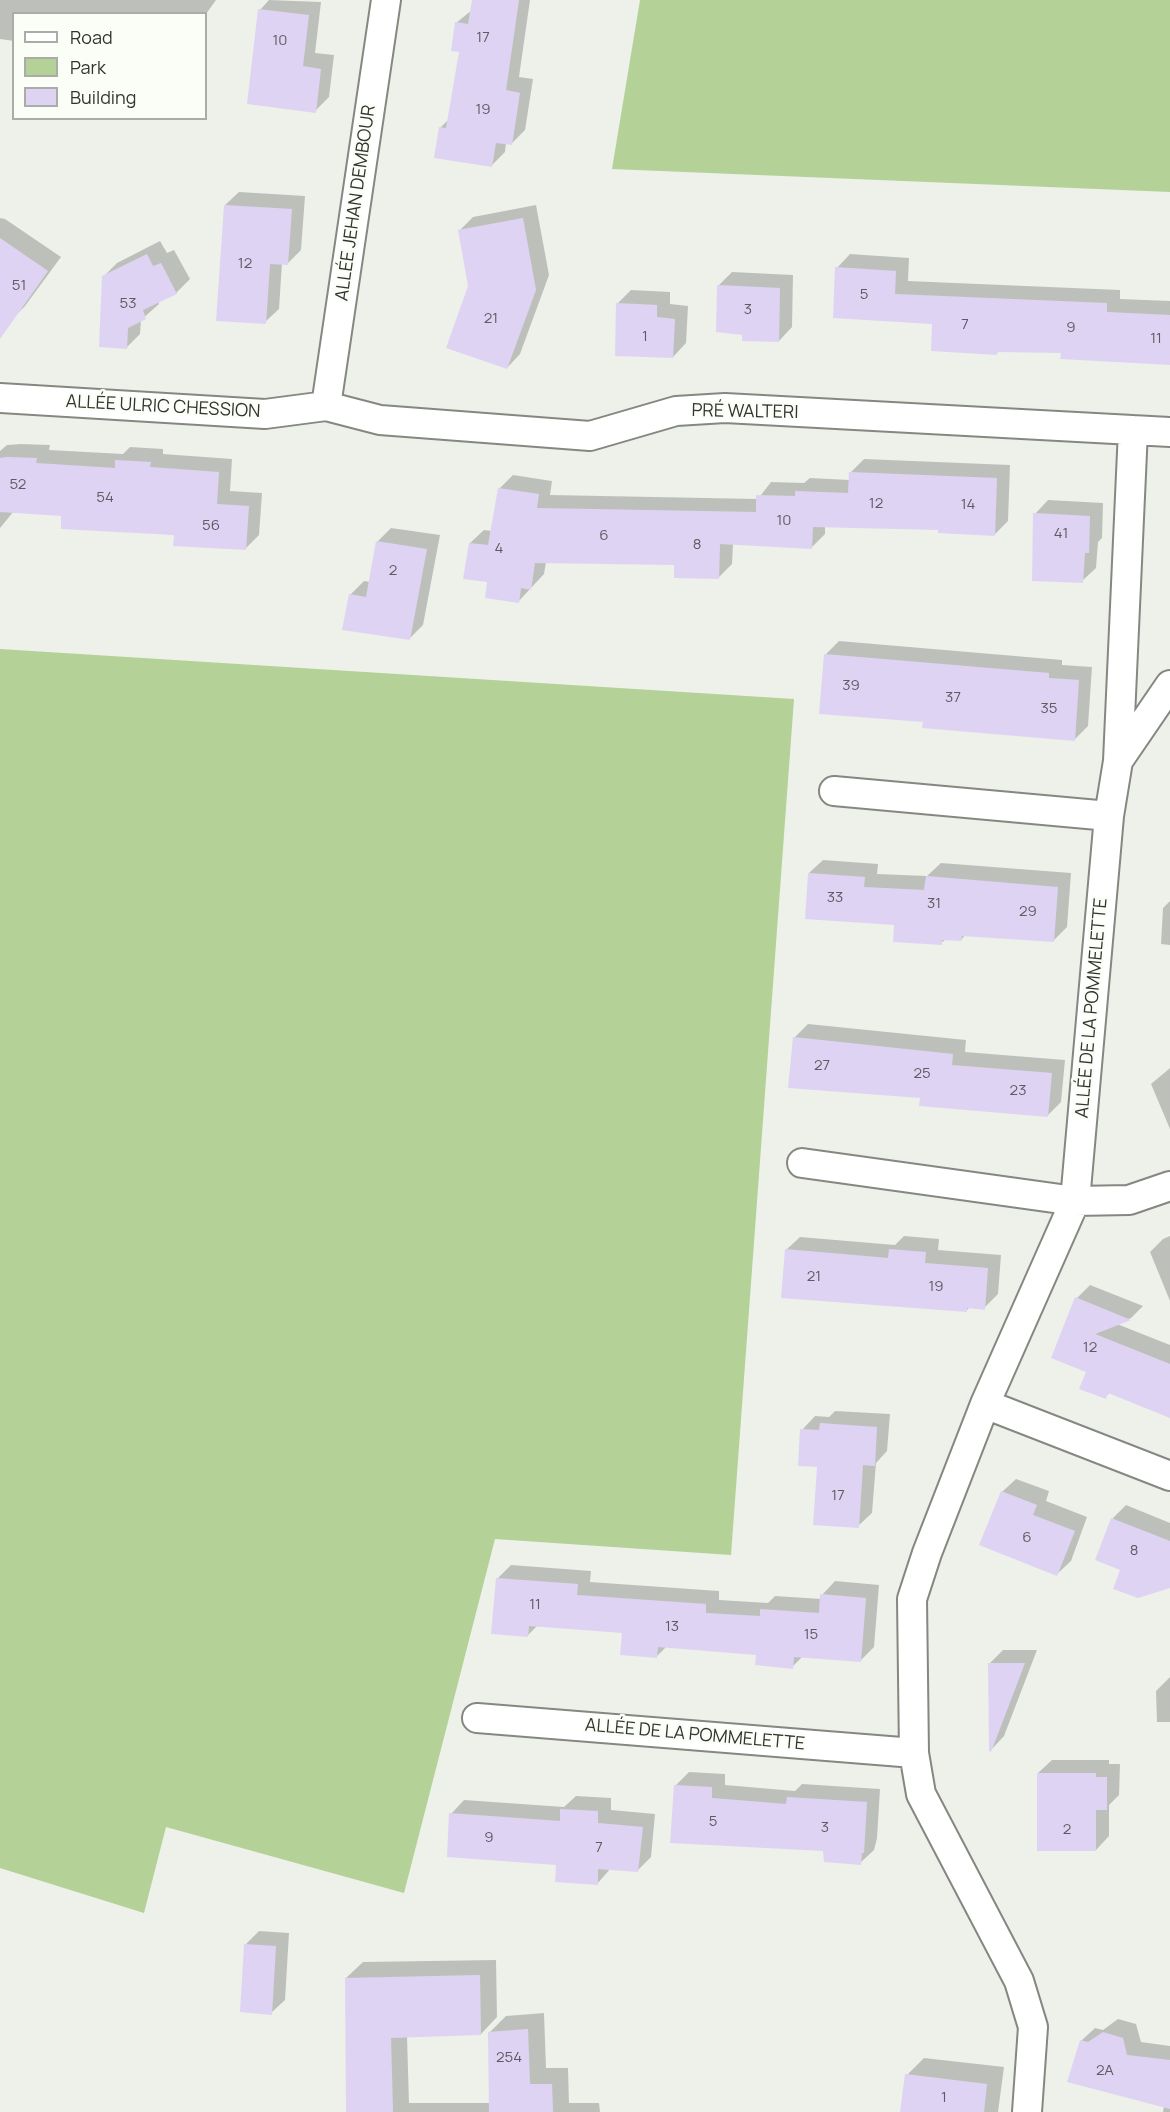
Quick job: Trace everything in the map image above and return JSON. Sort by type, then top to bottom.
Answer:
[{"type":"street","name":"ALLÉE JEHAN DEMBOUR","points":[[326,406],[386,0]]},
{"type":"street","name":"ALLÉE ULRIC CHESSION","points":[[0,398],[265,414],[326,406]]},
{"type":"street","name":"PRÉ WALTERI","points":[[326,406],[380,420],[590,436],[676,411],[725,408],[1170,432]]},
{"type":"street","name":"ALLÉE DE LA POMMELETTE","points":[[1027,2112],[1033,2027],[1019,1982],[921,1794],[914,1753],[912,1599],[927,1553],[985,1404],[1075,1201],[1110,816],[1118,761],[1133,430]]},
{"type":"street","name":"ALLÉE DE LA POMMELETTE","points":[[1118,761],[1170,685]]},
{"type":"street","points":[[834,791],[1110,816]]},
{"type":"street","points":[[802,1163],[1075,1201],[1129,1200],[1170,1186]]},
{"type":"street","points":[[985,1404],[1170,1476]]},
{"type":"street","name":"ALLÉE DE LA POMMELETTE","points":[[477,1718],[914,1753]]},
{"type":"green space","points":[[640,0],[1170,0],[1170,192],[612,169]]},
{"type":"green space","points":[[0,649],[794,699],[731,1555],[495,1539],[404,1893],[166,1827],[144,1913],[0,1868]]},
{"type":"building","points":[[472,0],[519,0],[506,90],[520,93],[512,145],[496,143],[492,167],[434,158],[439,127],[446,128],[459,52],[451,51],[455,22],[468,24]]},
{"type":"building","points":[[258,9],[309,15],[303,66],[321,69],[316,113],[247,104]]},
{"type":"building","points":[[224,205],[292,209],[288,265],[270,264],[266,324],[216,321]]},
{"type":"building","points":[[523,218],[536,290],[507,369],[446,348],[468,286],[458,230]]},
{"type":"building","points":[[0,238],[48,271],[0,339]]},
{"type":"building","points":[[147,254],[153,266],[161,263],[177,294],[143,310],[146,319],[128,328],[127,349],[99,347],[102,276]]},
{"type":"building","points":[[835,267],[896,271],[895,294],[1107,303],[1107,312],[1170,315],[1170,365],[1060,359],[1061,353],[997,352],[997,355],[931,351],[932,324],[833,318]]},
{"type":"building","points":[[717,285],[780,288],[779,342],[742,341],[742,335],[716,332]]},
{"type":"building","points":[[616,303],[657,305],[657,317],[675,319],[673,358],[615,356]]},
{"type":"building","points":[[0,458],[37,458],[36,463],[115,468],[115,460],[151,462],[150,467],[219,472],[217,504],[249,506],[246,550],[173,546],[174,535],[61,529],[61,516],[0,512]]},
{"type":"building","points":[[849,472],[997,478],[995,536],[938,533],[938,530],[813,527],[812,549],[720,544],[719,579],[674,578],[674,565],[535,563],[531,590],[521,588],[519,603],[485,598],[487,582],[463,579],[469,543],[488,545],[498,488],[539,494],[537,508],[756,512],[756,495],[795,496],[795,491],[848,493]]},
{"type":"building","points":[[1033,513],[1090,516],[1089,553],[1085,553],[1083,583],[1032,581]]},
{"type":"building","points":[[376,541],[427,549],[410,640],[342,630],[349,594],[366,597]]},
{"type":"building","points":[[824,654],[1049,673],[1049,678],[1079,680],[1075,741],[922,728],[923,722],[819,714]]},
{"type":"building","points":[[808,873],[865,877],[864,887],[924,890],[926,876],[1058,887],[1054,942],[962,936],[961,941],[942,940],[942,945],[893,942],[894,925],[805,919]]},
{"type":"building","points":[[793,1037],[953,1054],[952,1065],[1052,1073],[1048,1117],[919,1106],[920,1098],[788,1088]]},
{"type":"building","points":[[785,1249],[888,1258],[889,1249],[926,1252],[925,1263],[988,1268],[985,1310],[967,1308],[967,1312],[781,1298]]},
{"type":"building","points":[[1075,1297],[1131,1320],[1095,1334],[1170,1364],[1170,1418],[1108,1393],[1106,1399],[1079,1389],[1086,1372],[1051,1358]]},
{"type":"building","points":[[820,1423],[877,1427],[875,1466],[863,1465],[859,1528],[813,1525],[817,1467],[798,1466],[800,1429],[819,1430]]},
{"type":"building","points":[[1001,1491],[1037,1505],[1033,1515],[1075,1531],[1057,1576],[979,1545]]},
{"type":"building","points":[[1111,1518],[1170,1541],[1170,1588],[1138,1598],[1113,1589],[1120,1570],[1095,1560]]},
{"type":"building","points":[[496,1578],[578,1584],[577,1595],[706,1604],[706,1613],[760,1616],[760,1609],[819,1613],[820,1594],[866,1598],[861,1662],[794,1657],[793,1669],[755,1665],[756,1655],[658,1647],[657,1658],[620,1655],[622,1633],[529,1626],[528,1637],[491,1634]]},
{"type":"building","points":[[988,1663],[1025,1663],[991,1752],[989,1751]]},
{"type":"building","points":[[1037,1773],[1096,1773],[1096,1777],[1107,1777],[1107,1810],[1096,1810],[1096,1851],[1037,1851]]},
{"type":"building","points":[[674,1785],[712,1787],[712,1798],[786,1804],[787,1797],[867,1802],[864,1853],[862,1853],[861,1865],[824,1862],[823,1851],[670,1843]]},
{"type":"building","points":[[560,1809],[598,1811],[598,1823],[643,1827],[638,1872],[598,1869],[598,1885],[555,1882],[556,1865],[447,1857],[449,1813],[560,1821]]},
{"type":"building","points":[[244,1944],[276,1946],[272,2015],[240,2012]]},
{"type":"building","points":[[480,1975],[481,2035],[391,2038],[393,2112],[346,2112],[345,1978]]},
{"type":"building","points":[[528,2029],[530,2084],[552,2084],[553,2112],[489,2112],[488,2032]]},
{"type":"building","points":[[1103,2032],[1123,2038],[1127,2055],[1170,2060],[1170,2109],[1067,2082],[1080,2040],[1088,2042]]},
{"type":"building","points":[[905,2074],[987,2084],[984,2112],[900,2112]]}]
